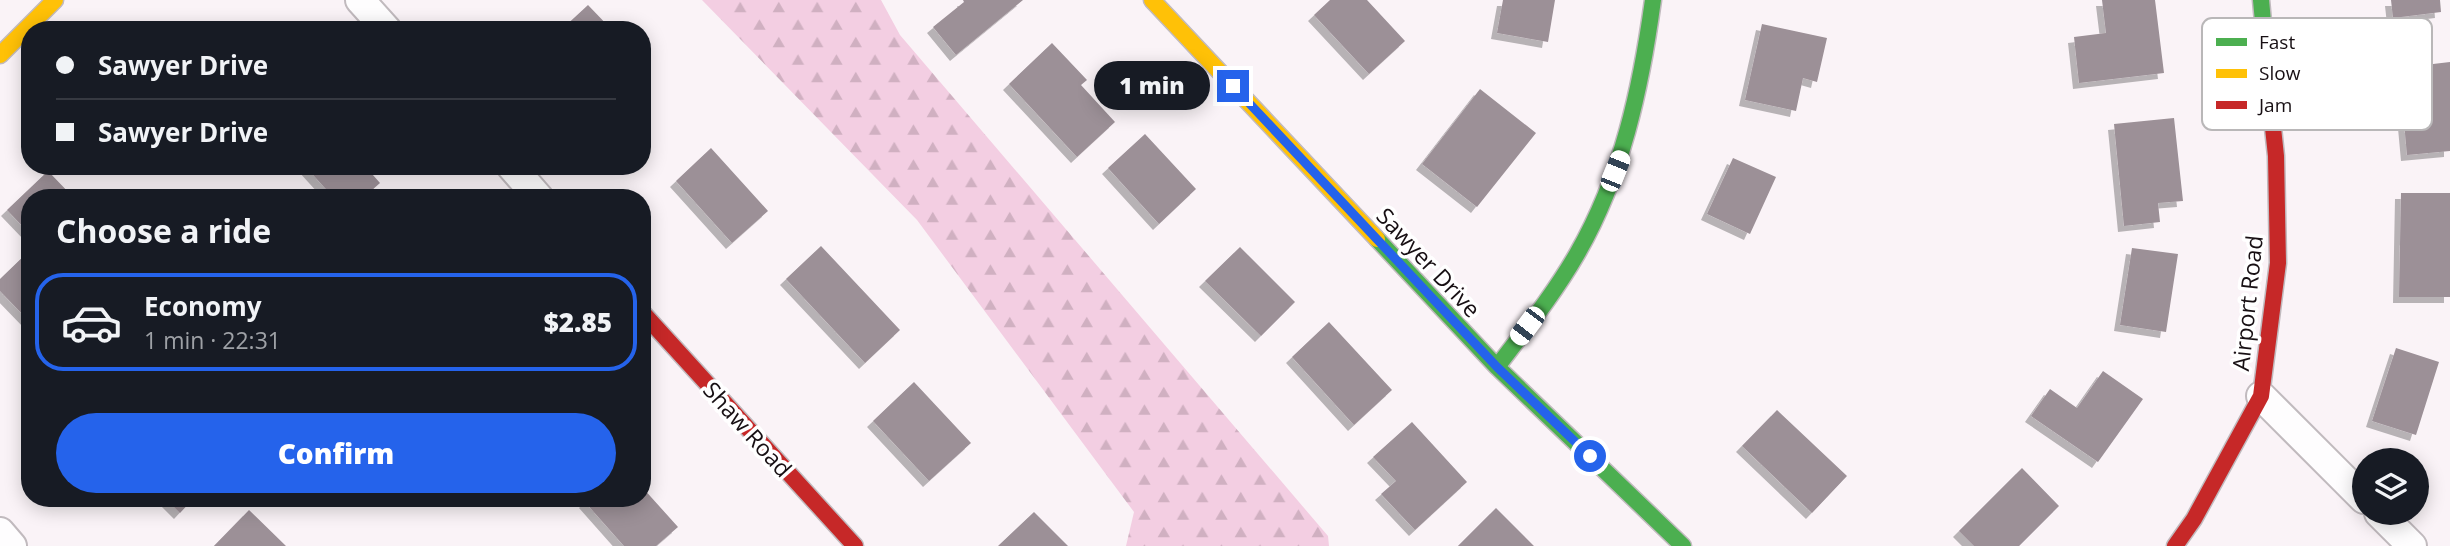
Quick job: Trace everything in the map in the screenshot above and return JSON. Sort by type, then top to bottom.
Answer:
[{"type":"street","points":[[34,21],[55,0]]},
{"type":"street","points":[[360,0],[379,21]]},
{"type":"street","name":"Sawyer Drive","points":[[1152,0],[1497,367],[1683,546]]},
{"type":"street","points":[[1497,367],[1558,284],[1598,212],[1623,150],[1647,54],[1653,0]]},
{"type":"street","name":"Airport Road","points":[[2261,0],[2263,18]]},
{"type":"street","points":[[0,55],[21,34]]},
{"type":"street","name":"Airport Road","points":[[2175,546],[2194,519],[2260,396],[2278,263],[2274,130]]},
{"type":"street","points":[[519,175],[531,189]]},
{"type":"street","name":"Shaw Road","points":[[651,322],[855,546]]},
{"type":"street","points":[[2260,396],[2352,487]]},
{"type":"street","points":[[2391,525],[2412,546]]},
{"type":"street","points":[[0,532],[12,546]]},
{"type":"green space","points":[[702,0],[881,0],[900,35],[1328,536],[1329,546],[1126,546],[1134,512],[917,220]]},
{"type":"building","points":[[963,0],[1023,0],[956,55],[933,27],[964,2]]},
{"type":"building","points":[[1330,0],[1367,0],[1405,41],[1369,74],[1314,15]]},
{"type":"building","points":[[1503,0],[1555,0],[1548,42],[1497,33]]},
{"type":"building","points":[[2102,0],[2155,0],[2164,73],[2079,83],[2074,37],[2106,33]]},
{"type":"building","points":[[2391,0],[2440,0],[2441,12],[2393,18]]},
{"type":"building","points":[[588,5],[603,21],[571,21]]},
{"type":"building","points":[[1762,24],[1827,38],[1817,82],[1803,78],[1796,111],[1745,100]]},
{"type":"building","points":[[1052,43],[1087,80],[1081,85],[1115,122],[1077,157],[1009,84]]},
{"type":"building","points":[[2450,62],[2450,151],[2407,155],[2405,130],[2432,130],[2432,64]]},
{"type":"building","points":[[1480,89],[1536,133],[1477,207],[1422,164]]},
{"type":"building","points":[[2174,118],[2183,201],[2158,203],[2160,222],[2124,226],[2114,124]]},
{"type":"building","points":[[1145,134],[1196,189],[1159,224],[1108,168]]},
{"type":"building","points":[[711,148],[768,211],[732,243],[676,181]]},
{"type":"building","points":[[1733,158],[1776,177],[1750,234],[1707,214]]},
{"type":"building","points":[[44,175],[52,175],[65,189],[29,189]]},
{"type":"building","points":[[313,175],[373,175],[380,183],[373,189],[326,189]]},
{"type":"building","points":[[2401,193],[2450,193],[2450,297],[2399,297]]},
{"type":"building","points":[[21,197],[21,225],[7,210]]},
{"type":"building","points":[[821,246],[900,330],[865,363],[786,279]]},
{"type":"building","points":[[1240,247],[1295,302],[1261,336],[1205,281]]},
{"type":"building","points":[[2132,248],[2178,254],[2166,332],[2120,325]]},
{"type":"building","points":[[21,259],[21,313],[0,291],[0,279]]},
{"type":"building","points":[[1329,322],[1392,390],[1354,425],[1292,357]]},
{"type":"building","points":[[2396,348],[2439,362],[2416,435],[2372,421]]},
{"type":"building","points":[[2103,371],[2143,399],[2098,462],[2031,416],[2050,389],[2077,408]]},
{"type":"building","points":[[914,382],[971,443],[929,481],[873,421]]},
{"type":"building","points":[[1777,410],[1847,476],[1812,513],[1742,446]]},
{"type":"building","points":[[1412,422],[1467,482],[1415,530],[1381,494],[1396,481],[1373,457]]},
{"type":"building","points":[[2022,468],[2059,506],[2019,546],[1974,546],[1959,531]]},
{"type":"building","points":[[651,497],[678,527],[656,546],[624,546],[589,507],[651,507]]},
{"type":"building","points":[[174,507],[186,507],[180,513]]},
{"type":"building","points":[[1496,508],[1534,546],[1458,546]]},
{"type":"building","points":[[249,510],[286,546],[214,546]]},
{"type":"building","points":[[1034,512],[1068,546],[998,546]]},
{"type":"traffic: fast","points":[[1497,367],[1568,269],[1606,194],[1618,163],[1636,98],[1653,0]]},
{"type":"traffic: fast","points":[[2261,0],[2263,18]]},
{"type":"traffic: fast","points":[[1377,239],[1497,367],[1683,546]]},
{"type":"traffic: slow","points":[[34,21],[55,0]]},
{"type":"traffic: slow","points":[[1152,0],[1377,239]]},
{"type":"traffic: slow","points":[[0,55],[21,34]]},
{"type":"traffic: jam","points":[[2175,546],[2194,519],[2261,396],[2278,263],[2273,130]]},
{"type":"traffic: jam","points":[[651,322],[855,546]]},
{"type":"route","points":[[1233,86],[1497,367],[1590,456]]}]
